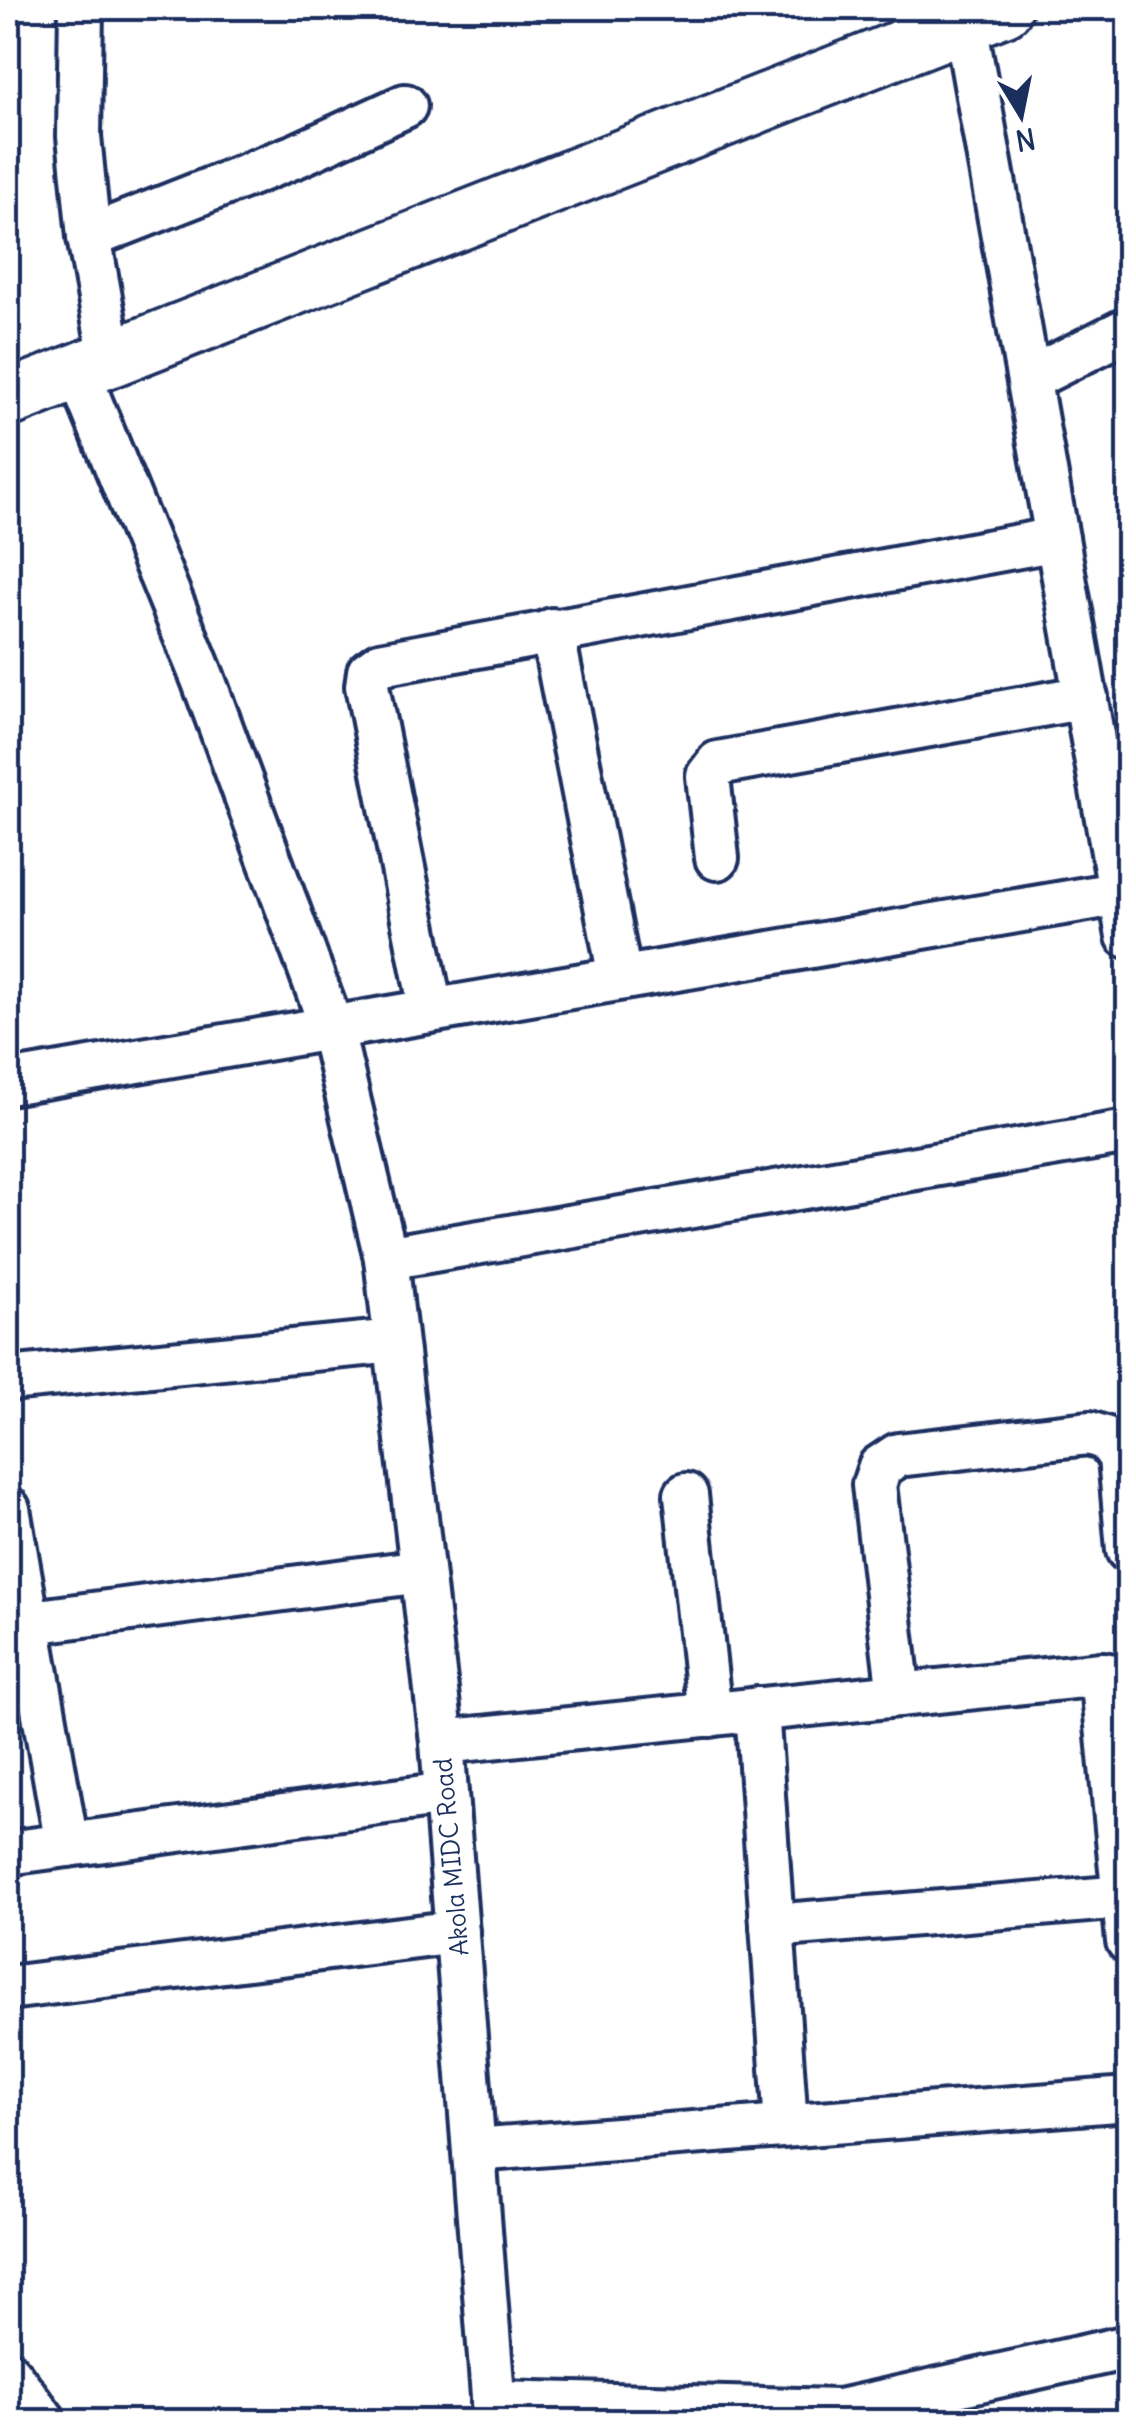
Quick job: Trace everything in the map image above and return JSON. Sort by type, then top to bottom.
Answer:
[{"type":"main road","points":[[8,400],[984,15]]},
{"type":"street","points":[[81,8],[79,136],[90,237],[95,365],[203,679],[331,1026],[386,1258],[442,1742]]},
{"type":"street","points":[[984,15],[1029,379],[1125,893],[1128,936]]},
{"type":"street","points":[[90,237],[298,155],[405,106]]},
{"type":"street","points":[[1029,379],[1128,330]]},
{"type":"street","points":[[430,1010],[366,686],[369,672],[380,664],[552,630],[1057,539]]},
{"type":"street","points":[[552,630],[620,978]]},
{"type":"street","points":[[717,858],[708,776],[718,762],[1086,696]]},
{"type":"street","points":[[8,1083],[1125,893]]},
{"type":"street","points":[[386,1258],[1128,1132]]},
{"type":"street","points":[[8,1379],[395,1341]]},
{"type":"street","points":[[899,1695],[874,1485],[880,1467],[898,1455],[1089,1433],[1107,1439],[1120,1457],[1128,1550]]},
{"type":"street","points":[[686,1496],[710,1714]]},
{"type":"street","points":[[8,1508],[18,1623],[67,1844]]},
{"type":"street","points":[[18,1623],[422,1571]]},
{"type":"street","points":[[1115,1676],[1128,1940]]},
{"type":"street","name":"Akola MIDC Road","points":[[494,2412],[442,1742],[1115,1676]]},
{"type":"street","points":[[757,1709],[786,2125]]},
{"type":"street","points":[[8,1852],[446,1794]]},
{"type":"street","points":[[772,1926],[1124,1897]]},
{"type":"street","points":[[8,1988],[457,1932]]},
{"type":"street","points":[[474,2150],[1128,2099]]},
{"type":"street","points":[[494,2412],[840,2412],[1128,2347]]},
{"type":"street","points":[[8,2373],[45,2422]]}]
